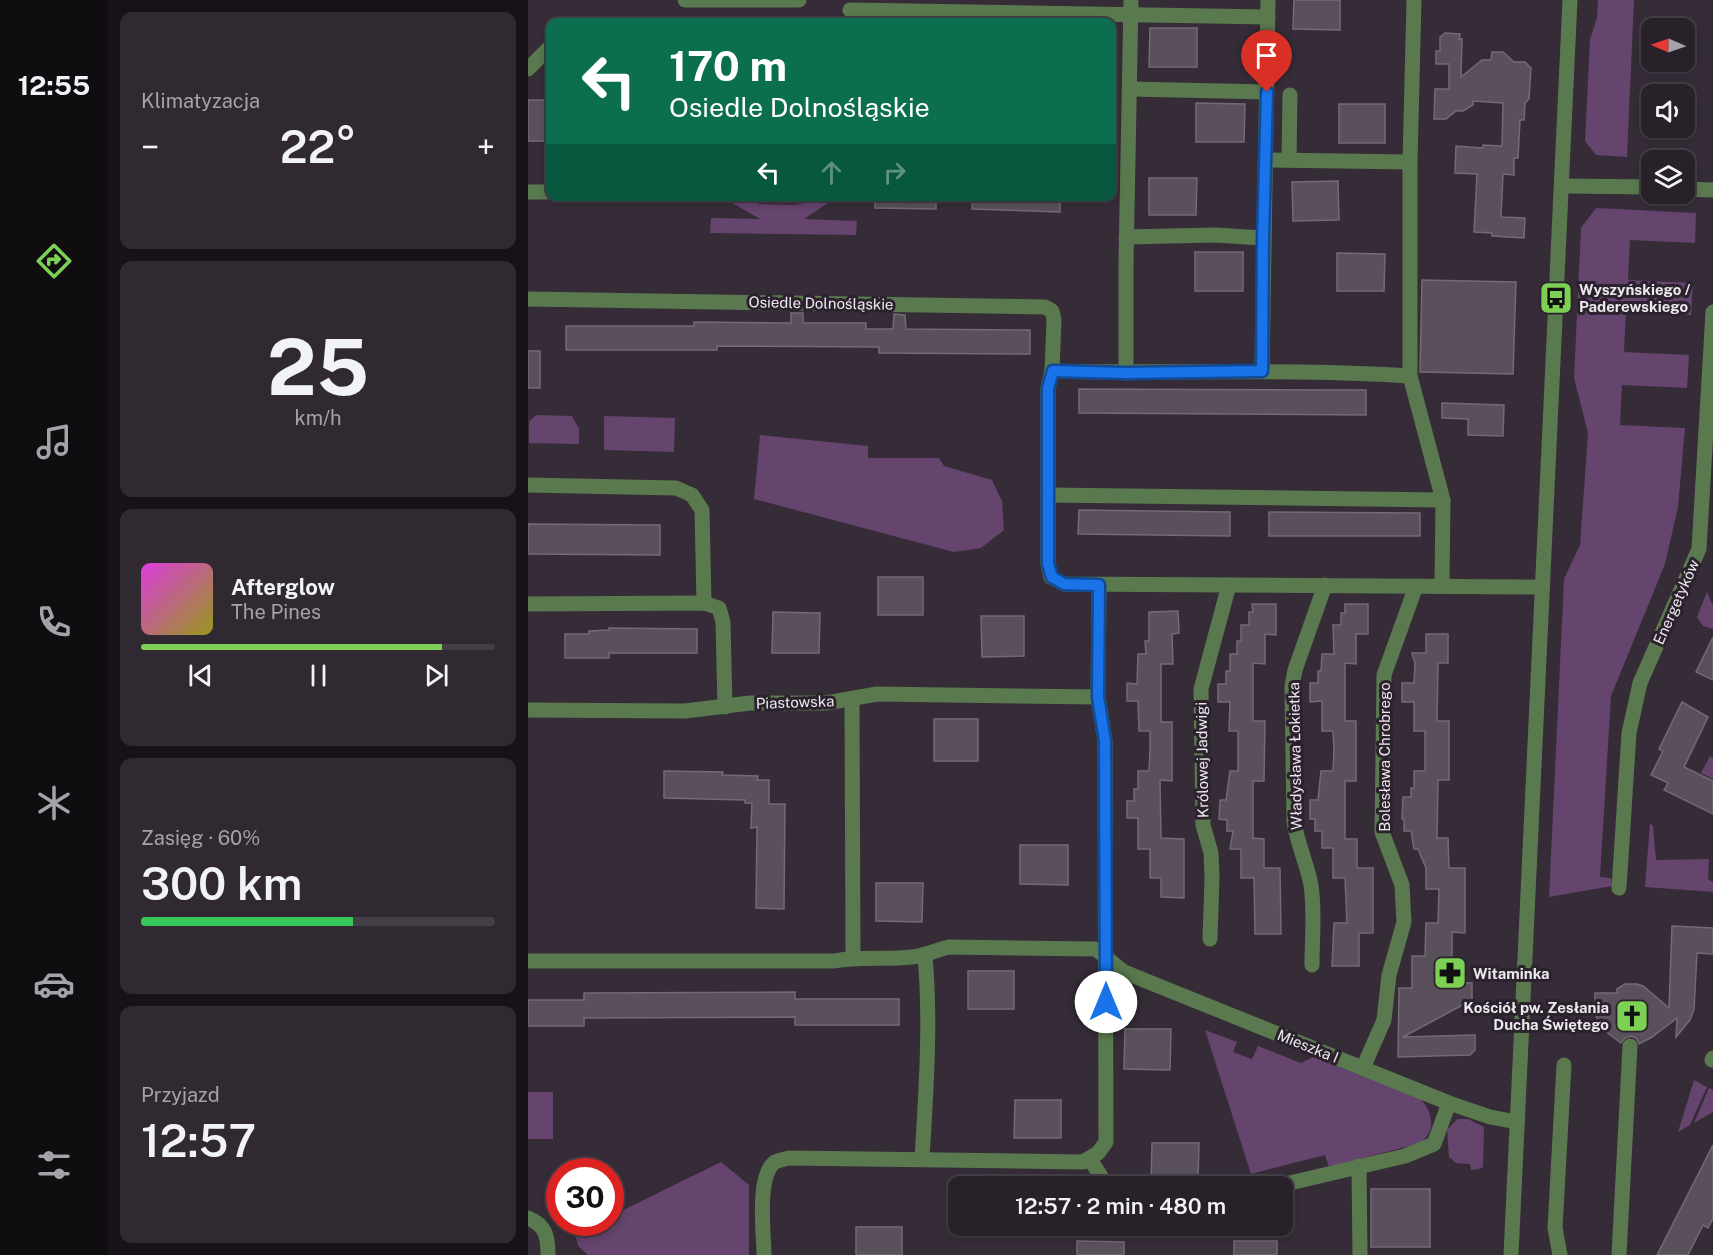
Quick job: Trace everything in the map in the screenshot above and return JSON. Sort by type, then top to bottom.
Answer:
[{"type":"street","points":[[685,0],[799,0]]},
{"type":"street","points":[[1262,371],[1268,0]]},
{"type":"street","points":[[1414,0],[1410,162],[1410,376],[1443,500],[1442,585]]},
{"type":"street","points":[[1511,1255],[1570,0]]},
{"type":"street","points":[[850,10],[1035,12],[1131,8],[1268,18]]},
{"type":"street","points":[[1126,373],[1126,237],[1131,8]]},
{"type":"street","points":[[528,69],[546,51]]},
{"type":"street","points":[[1130,89],[1267,92]]},
{"type":"street","points":[[1289,160],[1290,96]]},
{"type":"street","points":[[1266,160],[1410,162]]},
{"type":"street","points":[[1562,186],[1641,187]]},
{"type":"street","points":[[1695,189],[1713,190]]},
{"type":"street","points":[[528,192],[546,192]]},
{"type":"street","points":[[1126,237],[1215,235],[1263,238]]},
{"type":"street","name":"Osiedle Dolnośląskie","points":[[528,300],[1045,307],[1052,311],[1054,319],[1053,371],[1048,388],[1048,564],[1052,577],[1064,584],[1099,585]]},
{"type":"street","name":"Energetyków","points":[[1619,888],[1629,733],[1640,683],[1699,549],[1713,312]]},
{"type":"street","points":[[1053,371],[1126,373],[1262,371],[1410,376]]},
{"type":"street","points":[[528,485],[676,488],[692,495],[702,510],[704,603]]},
{"type":"street","points":[[1048,495],[1443,500]]},
{"type":"street","points":[[764,1255],[763,1189],[766,1175],[775,1162],[789,1158],[1086,1160],[1098,1153],[1106,1142],[1105,741],[1098,697],[1099,585],[1542,586]]},
{"type":"street","name":"Królowej Jadwigi","points":[[1210,939],[1211,853],[1203,825],[1201,689],[1229,585]]},
{"type":"street","name":"Władysława Łokietka","points":[[1312,966],[1311,887],[1296,839],[1294,821],[1292,686],[1295,670],[1325,585]]},
{"type":"street","name":"Bolesława Chrobrego","points":[[1363,1068],[1384,1020],[1389,975],[1404,922],[1402,885],[1382,832],[1384,675],[1416,586]]},
{"type":"street","points":[[528,604],[704,603],[719,608],[723,622],[725,707]]},
{"type":"street","name":"Piastowska","points":[[528,710],[685,711],[750,703],[826,703],[877,694],[1098,697]]},
{"type":"street","points":[[852,699],[853,957]]},
{"type":"street","points":[[528,961],[834,961],[853,957],[909,958],[925,956],[936,950],[960,947],[1081,948],[1095,949],[1106,956]]},
{"type":"street","points":[[922,1159],[927,1047],[925,956]]},
{"type":"street","name":"Mieszka I","points":[[1106,956],[1124,972],[1449,1103],[1490,1117],[1517,1122]]},
{"type":"street","points":[[1619,1253],[1630,1046]]},
{"type":"street","points":[[1560,1255],[1555,1228],[1564,1065]]},
{"type":"street","points":[[1293,1182],[1405,1156],[1434,1144],[1449,1103]]},
{"type":"street","points":[[1086,1160],[1099,1176]]},
{"type":"street","points":[[1359,1166],[1360,1255]]},
{"type":"street","points":[[528,1218],[536,1221],[546,1231],[548,1255]]},
{"type":"shaded area","points":[[1598,0],[1634,0],[1627,157],[1596,155],[1585,141],[1590,39],[1597,18]]},
{"type":"shaded area","points":[[730,201],[794,205],[812,201],[831,201],[804,219],[857,221],[856,235],[710,233],[711,218],[760,219]]},
{"type":"shaded area","points":[[1596,208],[1696,213],[1695,243],[1630,240],[1628,280],[1693,283],[1691,315],[1626,312],[1624,352],[1689,355],[1687,388],[1622,385],[1620,425],[1685,428],[1678,507],[1665,564],[1611,696],[1600,877],[1611,878],[1612,886],[1549,897],[1564,579],[1580,545],[1588,433],[1574,378],[1581,228]]},
{"type":"shaded area","points":[[536,415],[572,416],[579,429],[579,444],[529,443],[529,422]]},
{"type":"shaded area","points":[[604,416],[675,418],[674,452],[604,450]]},
{"type":"shaded area","points":[[760,435],[868,446],[868,458],[939,458],[944,466],[992,480],[1002,501],[1004,530],[981,548],[954,552],[754,499]]},
{"type":"shaded area","points":[[1707,592],[1713,606],[1713,629],[1703,626],[1697,617]]},
{"type":"shaded area","points":[[1710,756],[1713,758],[1713,779],[1701,773]]},
{"type":"shaded area","points":[[1650,823],[1653,826],[1656,860],[1709,859],[1708,879],[1713,882],[1713,892],[1645,887]]},
{"type":"shaded area","points":[[1205,1030],[1237,1042],[1233,1052],[1252,1059],[1258,1046],[1301,1063],[1313,1057],[1419,1098],[1430,1115],[1428,1135],[1417,1144],[1329,1167],[1325,1155],[1251,1174]]},
{"type":"shaded area","points":[[1694,1080],[1707,1087],[1690,1125],[1678,1132]]},
{"type":"shaded area","points":[[1709,1088],[1713,1090],[1713,1112],[1694,1123]]},
{"type":"shaded area","points":[[528,1092],[553,1092],[553,1139],[528,1139]]},
{"type":"shaded area","points":[[1457,1119],[1468,1119],[1484,1127],[1483,1167],[1479,1169],[1471,1170],[1470,1164],[1456,1163],[1449,1157],[1447,1130]]},
{"type":"shaded area","points":[[721,1162],[749,1185],[749,1255],[588,1255],[578,1246],[576,1236],[624,1236],[624,1210]]},
{"type":"building","points":[[1294,0],[1340,0],[1340,30],[1293,29]]},
{"type":"building","points":[[1150,28],[1197,28],[1197,67],[1149,67]]},
{"type":"building","points":[[1445,33],[1460,34],[1459,39],[1462,39],[1461,77],[1482,60],[1491,60],[1492,52],[1503,52],[1514,62],[1525,62],[1531,68],[1529,99],[1525,103],[1524,120],[1520,120],[1518,158],[1514,158],[1514,175],[1503,174],[1501,217],[1525,218],[1524,238],[1492,236],[1492,233],[1474,232],[1477,174],[1455,173],[1456,146],[1483,148],[1483,145],[1502,146],[1503,103],[1473,101],[1473,105],[1463,111],[1456,111],[1446,119],[1434,119],[1435,89],[1449,89],[1449,64],[1436,64],[1436,51],[1440,51],[1440,37]]},
{"type":"building","points":[[528,100],[546,100],[546,141],[528,141]]},
{"type":"building","points":[[1196,103],[1245,104],[1244,142],[1196,142]]},
{"type":"building","points":[[1339,104],[1385,104],[1385,143],[1339,143]]},
{"type":"building","points":[[1149,178],[1197,178],[1196,215],[1149,215]]},
{"type":"building","points":[[1338,181],[1339,220],[1293,221],[1292,182]]},
{"type":"building","points":[[875,201],[936,201],[936,209],[875,208]]},
{"type":"building","points":[[973,201],[1060,201],[1060,212],[972,209]]},
{"type":"building","points":[[1195,252],[1243,252],[1243,291],[1195,291]]},
{"type":"building","points":[[1337,253],[1385,254],[1384,291],[1337,291]]},
{"type":"building","points":[[1422,280],[1516,282],[1513,374],[1420,372]]},
{"type":"building","points":[[791,313],[803,313],[803,323],[866,323],[866,329],[893,329],[894,314],[905,315],[906,329],[1030,330],[1030,354],[879,353],[879,347],[717,346],[717,350],[566,350],[566,326],[694,326],[694,322],[791,323]]},
{"type":"building","points":[[528,351],[540,351],[540,388],[528,388]]},
{"type":"building","points":[[1079,389],[1366,390],[1366,415],[1079,413]]},
{"type":"building","points":[[1442,403],[1504,405],[1503,436],[1468,435],[1468,419],[1442,418]]},
{"type":"building","points":[[1079,510],[1230,512],[1230,536],[1078,534]]},
{"type":"building","points":[[1269,512],[1420,513],[1420,536],[1269,536]]},
{"type":"building","points":[[528,524],[660,525],[660,555],[528,554]]},
{"type":"building","points":[[878,577],[923,577],[923,615],[878,615]]},
{"type":"building","points":[[1252,604],[1276,604],[1276,635],[1265,634],[1265,664],[1253,663],[1253,721],[1265,721],[1264,781],[1253,781],[1253,838],[1264,839],[1264,868],[1280,868],[1281,934],[1255,934],[1254,878],[1241,878],[1241,849],[1230,849],[1233,831],[1227,831],[1227,820],[1219,819],[1220,800],[1226,800],[1230,771],[1238,771],[1238,731],[1229,731],[1230,702],[1218,702],[1218,684],[1226,684],[1226,671],[1230,671],[1230,654],[1237,654],[1237,641],[1241,641],[1241,625],[1249,625],[1249,612],[1253,612]]},
{"type":"building","points":[[1345,604],[1368,604],[1368,634],[1356,634],[1356,664],[1345,663],[1345,721],[1356,721],[1356,781],[1345,781],[1345,839],[1357,839],[1357,868],[1373,868],[1373,933],[1359,933],[1359,966],[1332,966],[1334,923],[1347,923],[1345,878],[1333,878],[1333,848],[1322,848],[1322,831],[1315,831],[1315,819],[1310,819],[1310,800],[1318,800],[1321,771],[1333,771],[1334,751],[1333,731],[1322,731],[1322,701],[1310,702],[1310,683],[1318,683],[1322,654],[1334,654],[1333,625],[1341,625],[1341,613],[1345,613]]},
{"type":"building","points":[[1178,611],[1179,633],[1172,634],[1173,664],[1161,664],[1161,722],[1172,722],[1172,781],[1160,780],[1161,838],[1184,839],[1184,898],[1161,897],[1161,878],[1150,878],[1150,849],[1138,849],[1138,818],[1127,818],[1127,801],[1134,801],[1134,789],[1138,789],[1138,771],[1149,771],[1150,731],[1139,731],[1138,701],[1127,701],[1127,683],[1137,684],[1138,654],[1146,654],[1145,641],[1149,641],[1149,612]]},
{"type":"building","points":[[773,612],[820,613],[819,653],[772,653]]},
{"type":"building","points":[[981,616],[1024,616],[1024,656],[982,657]]},
{"type":"building","points":[[609,628],[697,629],[697,653],[609,653],[609,658],[565,658],[565,634],[589,634],[589,631],[609,630]]},
{"type":"building","points":[[1426,634],[1448,634],[1448,663],[1438,663],[1437,721],[1449,721],[1449,780],[1438,780],[1437,838],[1448,838],[1449,868],[1465,868],[1465,933],[1452,932],[1452,982],[1472,983],[1472,1000],[1403,1037],[1475,1035],[1475,1050],[1470,1055],[1398,1057],[1399,988],[1412,988],[1412,956],[1425,956],[1426,923],[1438,923],[1439,889],[1426,889],[1426,868],[1418,849],[1414,849],[1411,831],[1404,831],[1404,819],[1402,819],[1403,797],[1411,797],[1411,788],[1414,788],[1414,771],[1425,771],[1425,731],[1414,731],[1414,702],[1402,702],[1402,683],[1414,683],[1415,663],[1412,653],[1426,653]]},
{"type":"building","points":[[1713,637],[1713,680],[1696,672]]},
{"type":"building","points":[[1682,702],[1708,717],[1684,767],[1713,781],[1713,814],[1664,790],[1668,783],[1651,775],[1663,751],[1659,749]]},
{"type":"building","points":[[934,719],[978,719],[978,761],[934,761]]},
{"type":"building","points":[[664,771],[723,772],[722,775],[758,776],[757,780],[769,780],[769,804],[785,804],[784,909],[756,908],[757,827],[751,828],[752,803],[745,803],[745,800],[664,798]]},
{"type":"building","points":[[1020,845],[1068,845],[1068,885],[1020,884]]},
{"type":"building","points":[[876,883],[923,883],[922,922],[876,921]]},
{"type":"building","name":"Kościół pw. Zesłania Ducha Świętego","points":[[1672,926],[1713,928],[1713,954],[1697,953],[1694,1009],[1690,1020],[1676,1037],[1677,1018],[1639,1044],[1636,1038],[1631,1036],[1625,1038],[1621,1043],[1605,1031],[1598,1021],[1595,1012],[1595,993],[1617,993],[1617,989],[1625,984],[1637,984],[1643,986],[1669,1008]]},
{"type":"building","points":[[968,971],[1014,971],[1014,1009],[968,1009]]},
{"type":"building","points":[[795,992],[795,999],[899,999],[899,1025],[795,1025],[795,1017],[584,1018],[584,1026],[528,1026],[528,1000],[584,1000],[584,993]]},
{"type":"building","points":[[1125,1029],[1171,1029],[1170,1070],[1124,1069]]},
{"type":"building","points":[[1015,1100],[1061,1100],[1061,1138],[1014,1138]]},
{"type":"building","points":[[1152,1143],[1199,1143],[1198,1176],[1151,1176]]},
{"type":"building","points":[[1713,1145],[1713,1218],[1708,1228],[1703,1225],[1688,1255],[1657,1255]]},
{"type":"building","points":[[1371,1189],[1430,1189],[1430,1247],[1371,1247]]},
{"type":"building","points":[[856,1227],[902,1227],[902,1255],[856,1255]]},
{"type":"building","points":[[1077,1241],[1124,1242],[1124,1255],[1077,1255]]},
{"type":"building","points":[[1234,1241],[1277,1241],[1277,1255],[1234,1255]]},
{"type":"place","name":"Wyszyńskiego / Paderewskiego","points":[[1556,298]]},
{"type":"place","name":"Witaminka","points":[[1450,973]]},
{"type":"place","name":"Kościół pw. Zesłania Ducha Świętego","points":[[1632,1016]]},
{"type":"route","points":[[1106,1002],[1105,741],[1098,697],[1099,585],[1064,584],[1052,577],[1048,564],[1048,388],[1053,371],[1126,373],[1262,371],[1267,92]]}]
